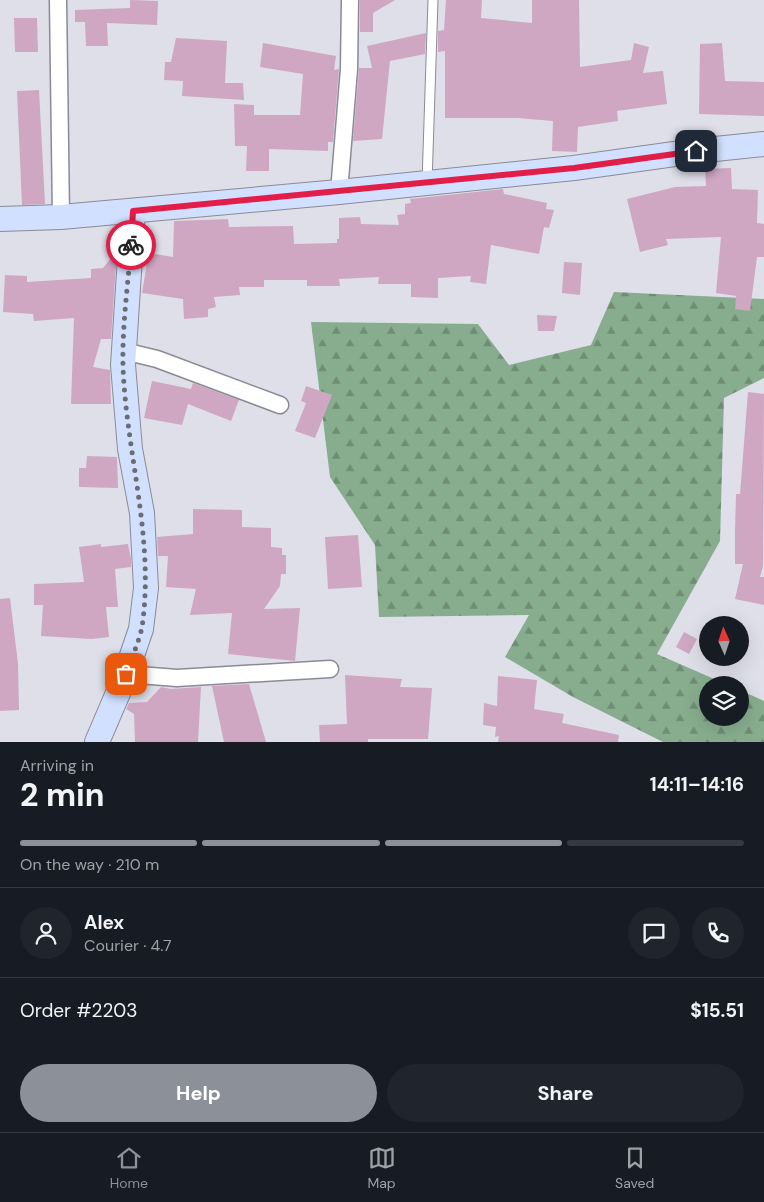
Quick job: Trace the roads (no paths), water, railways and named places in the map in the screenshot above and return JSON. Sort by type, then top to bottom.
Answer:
[{"type":"street","points":[[58,0],[61,218]]},
{"type":"street","points":[[339,192],[349,69],[350,0]]},
{"type":"street","points":[[0,219],[61,218],[339,192],[764,144]]},
{"type":"street","points":[[97,742],[126,674],[141,629],[146,588],[142,513],[130,449],[124,351],[133,211]]},
{"type":"street","points":[[124,351],[157,359],[280,405]]},
{"type":"street","points":[[126,674],[177,678],[330,669]]},
{"type":"lane","points":[[427,183],[433,0]]}]
